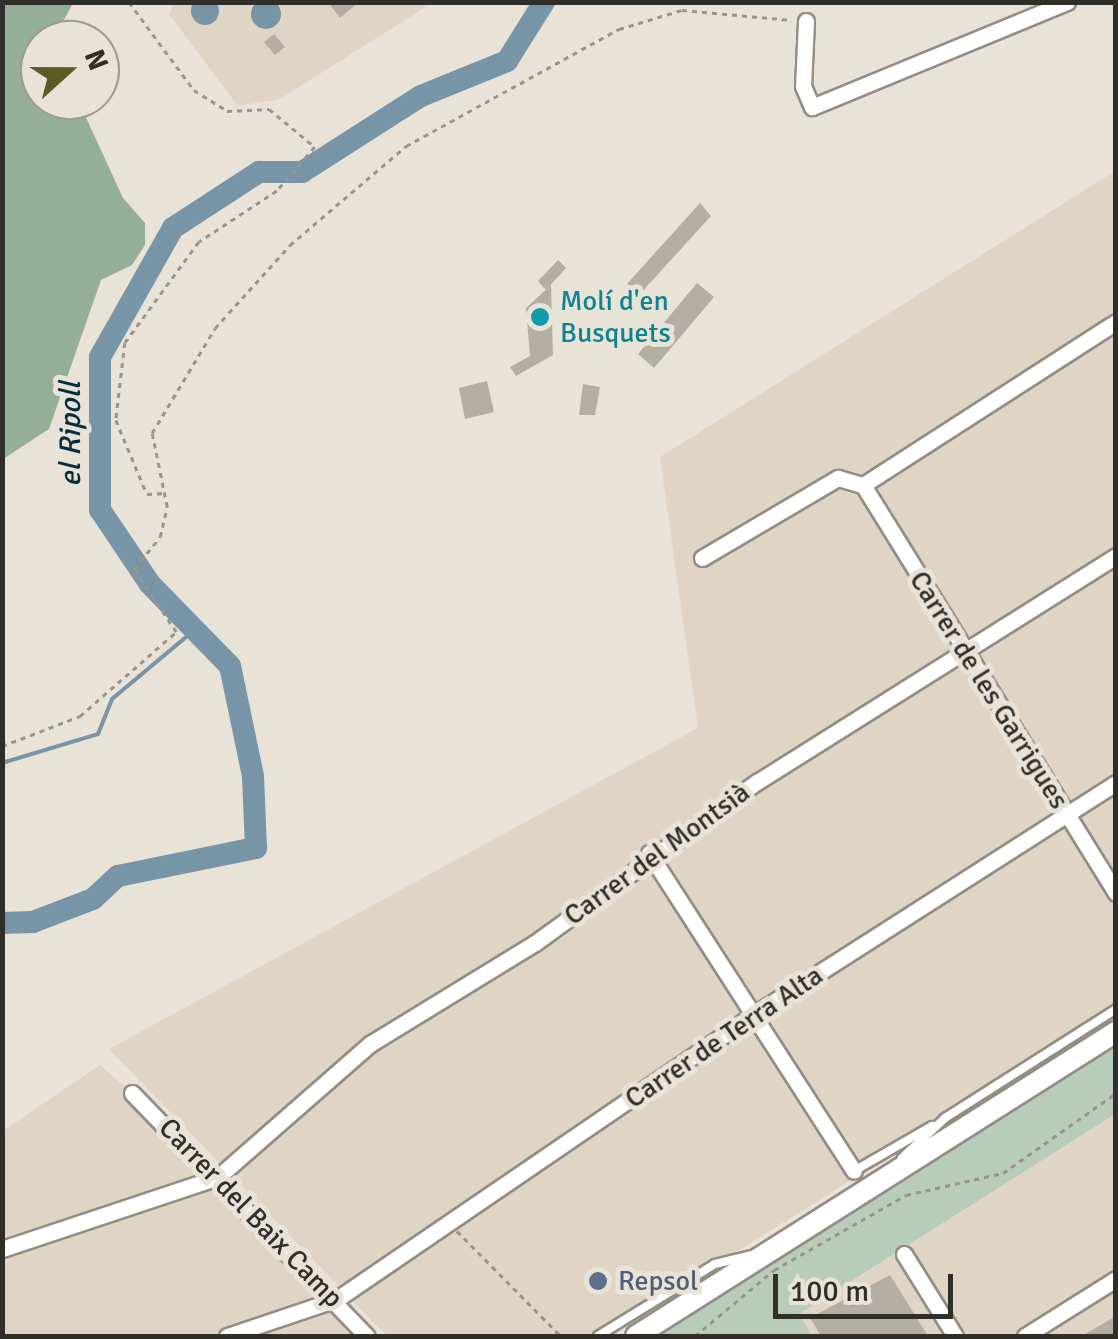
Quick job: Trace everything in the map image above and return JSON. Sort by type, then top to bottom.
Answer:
[{"type":"street","points":[[806,22],[803,86],[812,106],[1067,2]]},
{"type":"street","points":[[702,558],[838,478],[863,486],[1116,322]]},
{"type":"street","name":"Carrer de les Garrigues","points":[[863,486],[1116,893]]},
{"type":"street","name":"Carrer del Montsià","points":[[218,1177],[326,1075],[535,943],[649,853],[1116,556]]},
{"type":"street","name":"Carrer de Terra Alta","points":[[227,1336],[337,1299],[756,1012],[1116,783]]},
{"type":"street","points":[[649,853],[756,1012],[854,1171]]},
{"type":"street","points":[[636,1336],[1116,1032]]},
{"type":"street","name":"Carrer del Baix Camp","points":[[132,1093],[337,1299],[368,1336]]},
{"type":"street","points":[[2,1249],[218,1177]]},
{"type":"street","points":[[904,1254],[955,1336]]},
{"type":"street","points":[[1024,1336],[1116,1279]]},
{"type":"lane","points":[[854,1171],[1116,1009]]},
{"type":"lane","points":[[875,1185],[945,1118]]},
{"type":"lane","points":[[598,1336],[715,1264],[770,1251]]},
{"type":"lane","points":[[651,1336],[664,1318]]},
{"type":"path","points":[[129,2],[194,90],[227,111],[269,109],[315,146],[277,191],[198,242],[126,344],[116,420],[147,494],[168,493]]},
{"type":"path","points":[[2,746],[92,706],[176,632],[167,612],[134,570],[160,537],[168,493],[150,442],[194,358],[278,257],[406,146],[648,18],[721,8],[806,22]]},
{"type":"path","points":[[695,1336],[774,1270],[906,1195],[1003,1173],[1116,1094]]},
{"type":"path","points":[[448,1223],[561,1336]]},
{"type":"shaded area","points":[[175,2],[432,3],[280,99],[238,106],[169,14]]},
{"type":"shaded area","points":[[1115,171],[1115,1015],[602,1336],[387,1336],[109,1049],[698,728],[660,457]]},
{"type":"shaded area","points":[[1115,1053],[1115,1336],[667,1336]]},
{"type":"shaded area","points":[[100,1065],[132,1093],[367,1336],[3,1336],[3,1131]]},
{"type":"green space","points":[[3,2],[73,3],[64,20],[20,20],[20,120],[87,120],[123,198],[145,223],[145,245],[132,265],[101,280],[49,429],[3,459]]},
{"type":"green space","points":[[1115,1041],[1115,1114],[799,1314],[812,1336],[658,1336]]},
{"type":"water","points":[[205,-3],[215,1],[219,11],[215,21],[205,25],[195,21],[191,11],[195,1]]},
{"type":"water","points":[[266,-1],[280,8],[281,14],[272,28],[266,29],[252,20],[251,14],[260,0]]},
{"type":"building","points":[[328,2],[359,2],[340,18]]},
{"type":"building","points":[[274,34],[285,47],[275,55],[264,42]]},
{"type":"building","points":[[700,203],[711,216],[639,295],[627,284]]},
{"type":"building","points":[[558,260],[566,268],[546,290],[538,281]]},
{"type":"building","points":[[697,283],[714,297],[654,368],[638,354]]},
{"type":"building","name":"Molí d'en Busquets","points":[[551,285],[553,355],[516,376],[510,367],[530,356],[526,308]]},
{"type":"building","points":[[487,381],[494,412],[465,419],[459,388]]},
{"type":"building","points":[[583,384],[600,387],[595,415],[579,415]]},
{"type":"building","points":[[890,1275],[928,1336],[821,1336],[810,1318]]},
{"type":"building","points":[[1116,1316],[1116,1336],[1082,1336]]},
{"type":"waterway","name":"el Ripoll","points":[[2,923],[33,922],[93,899],[118,876],[256,848],[253,776],[230,666],[150,584],[100,510],[100,357],[173,228],[259,172],[302,172],[421,96],[507,61],[544,2]]},
{"type":"waterway","points":[[2,763],[98,734],[112,699],[198,627]]},
{"type":"place","name":"Molí d'en Busquets","points":[[540,317]]},
{"type":"place","name":"Repsol","points":[[598,1281]]}]
